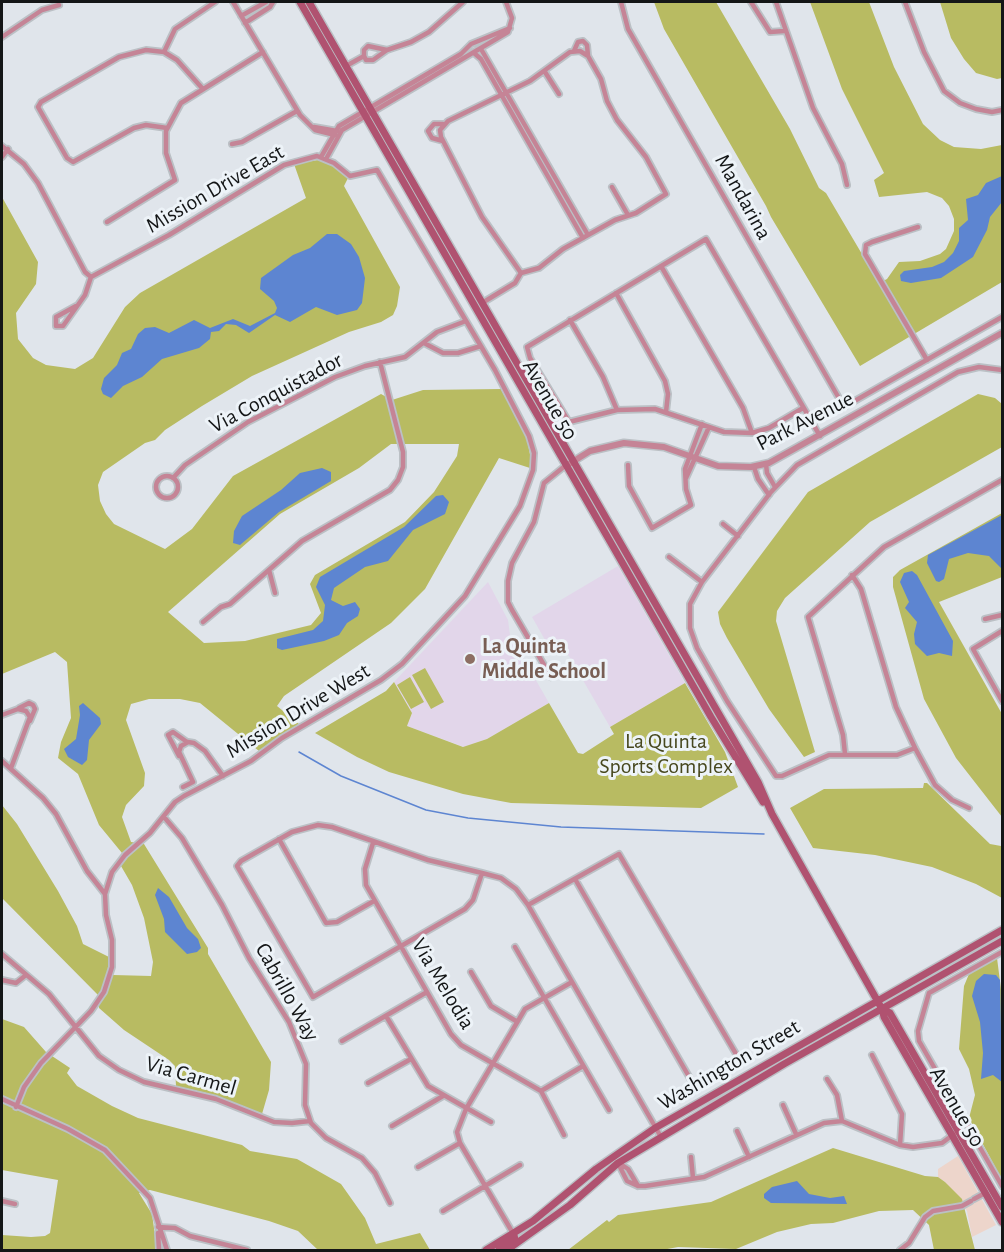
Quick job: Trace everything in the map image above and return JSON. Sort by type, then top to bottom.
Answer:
[{"type":"main road","name":"Avenue 50","points":[[300,2],[482,303],[570,463]]},
{"type":"main road","name":"Avenue 50","points":[[307,2],[346,66],[368,111],[752,786],[772,814],[882,1009],[884,1017],[1002,1207]]},
{"type":"main road","name":"Washington Street","points":[[486,1251],[514,1235],[596,1169],[655,1128],[1002,930]]},
{"type":"main road","name":"Washington Street","points":[[507,1251],[570,1205],[618,1163],[1002,941]]},
{"type":"main road","name":"Avenue 50","points":[[956,1133],[1002,1222]]},
{"type":"main road","points":[[499,1251],[514,1241],[514,1235]]},
{"type":"street","points":[[164,52],[175,30],[215,2]]},
{"type":"street","points":[[233,2],[297,111],[314,127],[336,133]]},
{"type":"street","points":[[241,16],[266,2]]},
{"type":"street","points":[[246,23],[270,7],[273,2]]},
{"type":"street","points":[[454,10],[457,2]]},
{"type":"street","points":[[387,50],[368,46],[364,50],[364,56],[366,60],[373,60],[387,50],[411,42],[429,32],[464,2]]},
{"type":"street","points":[[368,111],[480,50],[508,32],[512,18],[506,2]]},
{"type":"street","name":"Mandarina","points":[[621,2],[628,29],[844,406],[927,360]]},
{"type":"street","points":[[751,2],[770,32],[784,31]]},
{"type":"street","points":[[776,2],[784,31],[813,108],[842,164],[847,185]]},
{"type":"street","points":[[905,2],[924,52],[944,91],[960,103],[976,109],[992,112],[1002,110]]},
{"type":"street","points":[[2,37],[42,10],[58,5]]},
{"type":"street","points":[[466,321],[446,290],[381,173],[372,170],[350,176],[324,158],[336,133],[461,54],[476,42],[510,28]]},
{"type":"street","points":[[443,141],[432,138],[428,131],[434,124],[443,124],[544,72],[574,51],[578,42],[583,41],[587,45],[586,54],[601,79],[607,101],[617,120],[646,157],[666,194],[585,237],[539,268],[521,273],[515,283],[482,303]]},
{"type":"street","points":[[476,42],[585,237]]},
{"type":"street","points":[[574,51],[586,54]]},
{"type":"street","points":[[167,128],[146,125],[134,128],[73,162],[67,158],[38,106],[40,102],[132,52],[164,52],[186,67],[202,88]]},
{"type":"street","points":[[107,222],[175,180],[166,153],[167,128],[181,103],[263,52]]},
{"type":"street","points":[[474,53],[481,59],[504,94]]},
{"type":"street","points":[[346,66],[364,56]]},
{"type":"street","points":[[544,72],[559,94]]},
{"type":"street","points":[[232,144],[242,142],[297,111]]},
{"type":"street","points":[[443,124],[440,134],[482,217],[521,273]]},
{"type":"street","points":[[2,146],[24,164],[38,183],[85,272],[91,277],[85,295],[63,326],[56,326],[56,317],[76,306]]},
{"type":"street","points":[[2,158],[8,149]]},
{"type":"street","name":"Mission Drive East","points":[[91,277],[169,235],[284,165],[302,158],[324,158]]},
{"type":"street","points":[[612,187],[628,215]]},
{"type":"street","points":[[918,227],[866,245],[865,254],[927,360],[1002,317]]},
{"type":"street","points":[[803,408],[769,428],[752,433],[724,432],[655,409],[617,410],[572,422],[567,421],[530,358],[527,346],[706,239],[820,437]]},
{"type":"street","points":[[661,266],[742,408],[752,433]]},
{"type":"street","points":[[616,293],[660,370],[668,394],[666,412]]},
{"type":"street","points":[[570,320],[603,377],[617,410]]},
{"type":"street","name":"Via Conquistador","points":[[173,478],[185,465],[248,422],[336,377],[380,362],[405,357],[437,332],[466,321]]},
{"type":"street","name":"Mission Drive West","points":[[16,1107],[24,1087],[40,1063],[75,1029],[104,992],[112,967],[112,940],[106,915],[105,894],[112,872],[125,855],[164,817],[175,802],[251,761],[282,738],[381,680],[402,664],[465,596],[510,524],[533,470],[534,453],[529,436],[466,321]]},
{"type":"street","name":"Park Avenue","points":[[551,677],[512,610],[508,580],[512,563],[534,522],[544,483],[570,463],[590,451],[624,443],[664,447],[718,466],[754,467],[766,464],[783,458],[1002,333]]},
{"type":"street","points":[[424,343],[443,353],[458,353],[481,346]]},
{"type":"street","points":[[204,622],[221,607],[230,604],[302,541],[390,490],[398,480],[403,466],[403,452],[380,362]]},
{"type":"street","points":[[915,748],[897,755],[845,754],[822,757],[779,777],[773,774],[727,702],[697,648],[690,628],[690,604],[702,582],[769,495],[797,465],[958,372],[979,367],[1002,370]]},
{"type":"street","points":[[692,458],[702,424]]},
{"type":"street","points":[[628,465],[629,486],[652,528],[691,506],[686,489],[685,469],[709,427]]},
{"type":"street","points":[[766,464],[767,473],[776,487]]},
{"type":"street","points":[[754,467],[758,479],[769,495]]},
{"type":"street","points":[[164,477],[173,478],[178,484],[177,493],[170,498],[162,497],[157,491],[158,481],[164,477]]},
{"type":"street","points":[[845,754],[843,735],[808,617],[884,547],[1002,480]]},
{"type":"street","points":[[723,524],[738,536]]},
{"type":"street","points":[[669,557],[702,582]]},
{"type":"street","points":[[269,570],[275,593]]},
{"type":"street","points":[[852,575],[861,589],[896,707],[915,748],[935,785],[952,800],[969,808]]},
{"type":"street","points":[[985,620],[1002,615]]},
{"type":"street","points":[[1002,631],[973,649],[1002,701]]},
{"type":"street","points":[[2,715],[27,704],[33,705],[35,709],[11,768]]},
{"type":"street","points":[[18,709],[26,711],[30,721]]},
{"type":"street","points":[[183,787],[193,782],[168,735],[173,732],[205,751],[223,776]]},
{"type":"street","points":[[180,759],[179,749],[188,742]]},
{"type":"street","points":[[2,761],[50,806],[87,871],[105,894]]},
{"type":"street","name":"Cabrillo Way","points":[[164,817],[182,838],[227,913],[249,958],[289,1022],[306,1064],[305,1101],[310,1120]]},
{"type":"street","points":[[482,873],[476,894],[465,909],[313,997],[238,872],[238,864],[299,829],[318,825],[332,827],[373,843],[443,864],[482,873],[501,878],[516,890],[528,905],[661,1137]]},
{"type":"street","points":[[279,839],[326,923],[337,922],[374,901]]},
{"type":"street","name":"Via Melodia","points":[[373,843],[365,869],[366,885],[457,1041],[541,1091]]},
{"type":"street","points":[[528,905],[619,854],[739,1059]]},
{"type":"street","points":[[575,879],[695,1087]]},
{"type":"street","points":[[515,947],[609,1110]]},
{"type":"street","points":[[1002,952],[929,993],[918,1031],[919,1041],[1002,1186]]},
{"type":"street","name":"Via Carmel","points":[[2,954],[49,994],[99,1056],[144,1082],[216,1099],[274,1122],[292,1123],[310,1120]]},
{"type":"street","points":[[471,972],[491,1006],[516,1021]]},
{"type":"street","points":[[2,980],[16,983],[26,975]]},
{"type":"street","points":[[514,1235],[460,1143],[457,1132],[466,1109],[525,1009],[572,982]]},
{"type":"street","points":[[342,1041],[427,992]]},
{"type":"street","points":[[386,1016],[428,1086],[491,1122]]},
{"type":"street","points":[[872,1055],[902,1114],[900,1145]]},
{"type":"street","points":[[368,1083],[411,1059]]},
{"type":"street","points":[[564,1135],[541,1091],[583,1066]]},
{"type":"street","points":[[827,1079],[837,1095],[842,1121]]},
{"type":"street","points":[[392,1126],[443,1096]]},
{"type":"street","points":[[2,1099],[68,1129],[105,1150],[150,1198],[167,1251]]},
{"type":"street","points":[[783,1105],[796,1134]]},
{"type":"street","points":[[310,1120],[323,1136],[362,1158],[375,1173],[390,1203]]},
{"type":"street","points":[[618,1163],[628,1169],[638,1186],[715,1173],[824,1123],[842,1121],[900,1145],[925,1146],[942,1143],[956,1133]]},
{"type":"street","points":[[737,1131],[749,1157]]},
{"type":"street","points":[[418,1167],[460,1143]]},
{"type":"street","points":[[691,1157],[693,1178]]},
{"type":"street","points":[[443,1210],[520,1166]]},
{"type":"street","points":[[900,1251],[911,1241],[925,1217],[933,1211],[962,1206],[985,1193]]},
{"type":"street","points":[[2,1201],[15,1204]]},
{"type":"street","points":[[158,1227],[159,1251]]},
{"type":"street","points":[[158,1227],[176,1228],[190,1236],[247,1251]]},
{"type":"shaded area","points":[[618,566],[685,683],[610,727],[569,656],[564,652],[553,654],[532,617]]},
{"type":"shaded area","name":"La Quinta Middle School","points":[[488,582],[508,620],[510,635],[549,703],[487,739],[464,747],[407,726],[412,713],[394,682]]},
{"type":"shaded area","points":[[958,1156],[996,1225],[972,1237],[967,1211],[945,1182],[938,1177],[938,1169]]},
{"type":"green space","points":[[654,2],[716,2],[790,129],[819,188],[826,193],[879,283],[887,279],[899,262],[920,261],[940,254],[946,249],[954,231],[954,219],[949,206],[942,198],[927,192],[879,197],[874,180],[884,173],[842,89],[810,2],[869,2],[894,67],[923,124],[940,140],[954,147],[981,149],[1002,145],[1002,282],[860,366],[771,217],[664,29]]},
{"type":"green space","points":[[940,2],[1002,2],[1002,78],[997,79],[976,73],[964,59],[951,38]]},
{"type":"green space","points":[[318,160],[331,164],[348,178],[344,186],[400,287],[393,315],[381,322],[349,332],[252,376],[202,406],[165,430],[155,440],[145,443],[103,472],[98,485],[100,501],[114,524],[165,549],[192,529],[233,476],[381,394],[392,400],[423,390],[501,389],[527,438],[531,460],[530,468],[499,458],[425,589],[391,623],[284,696],[277,706],[299,724],[259,751],[200,703],[180,699],[149,699],[131,704],[126,720],[145,773],[144,786],[126,805],[122,817],[131,842],[144,844],[208,948],[208,954],[271,1062],[269,1090],[262,1114],[206,1093],[176,1086],[175,1066],[124,1030],[99,1008],[98,995],[2,898],[2,805],[17,824],[58,891],[77,926],[83,944],[109,957],[113,975],[151,976],[153,962],[144,918],[132,885],[121,866],[122,853],[99,825],[78,774],[58,758],[61,742],[71,718],[67,662],[55,652],[2,674],[2,197],[38,262],[36,284],[16,313],[18,339],[33,358],[46,365],[75,369],[93,358],[125,307],[140,293],[306,198],[294,164]],"holes":[[[391,444],[459,444],[457,456],[434,492],[405,522],[315,575],[310,584],[321,613],[311,625],[245,641],[204,643],[168,612],[280,514],[359,468]]]},
{"type":"green space","points":[[978,394],[995,398],[1002,404],[1002,447],[870,522],[785,598],[777,611],[776,621],[815,752],[804,757],[769,709],[727,638],[720,624],[718,612],[808,492]]},
{"type":"green space","points":[[1002,513],[1002,577],[939,602],[1002,714],[1002,817],[956,758],[924,699],[893,587],[893,577],[900,570]]},
{"type":"green space","points":[[425,668],[444,702],[431,709],[412,675]]},
{"type":"green space","points":[[410,677],[424,702],[411,709],[397,685]]},
{"type":"green space","name":"La Quinta Sports Complex","points":[[394,682],[412,713],[407,726],[463,747],[487,739],[549,703],[578,753],[583,754],[614,734],[610,727],[685,683],[725,752],[738,787],[701,808],[511,803],[463,794],[389,772],[315,733],[386,691]]},
{"type":"green space","points":[[924,783],[927,783],[990,844],[1001,846],[1002,842],[1002,898],[976,884],[932,867],[875,855],[813,848],[790,808],[824,789],[923,788]]},
{"type":"green space","points":[[997,958],[1002,997],[1002,1180],[969,1118],[975,1095],[969,1069],[959,1049],[964,986],[969,974]]},
{"type":"green space","points":[[2,1019],[24,1027],[46,1052],[70,1068],[67,1073],[77,1086],[112,1106],[138,1118],[242,1145],[250,1151],[297,1159],[341,1184],[365,1218],[376,1244],[420,1233],[430,1250],[318,1250],[298,1231],[269,1221],[150,1190],[139,1193],[152,1214],[157,1250],[2,1250],[2,1235],[31,1237],[45,1236],[50,1233],[58,1180],[2,1170]]},
{"type":"green space","points":[[833,1148],[925,1176],[938,1177],[945,1182],[962,1199],[975,1250],[934,1250],[929,1225],[913,1210],[879,1211],[833,1223],[811,1224],[777,1232],[736,1249],[678,1247],[662,1250],[568,1250],[607,1220],[609,1222],[618,1215],[711,1202]]},
{"type":"water","points":[[1002,176],[1002,202],[990,217],[987,230],[973,257],[941,278],[911,283],[901,281],[900,275],[904,271],[932,267],[944,262],[953,253],[959,241],[959,228],[968,220],[966,199],[978,195],[986,183]]},
{"type":"water","points":[[327,234],[337,234],[351,244],[359,257],[365,278],[362,303],[357,310],[337,315],[316,307],[290,322],[275,315],[249,333],[236,325],[226,324],[219,331],[211,332],[210,339],[199,348],[162,359],[142,377],[123,386],[111,398],[103,394],[101,389],[104,378],[117,365],[122,353],[131,349],[138,334],[145,328],[155,327],[169,333],[194,320],[210,328],[233,319],[250,326],[275,313],[277,308],[274,301],[260,289],[261,278],[293,255],[310,248]]},
{"type":"water","points":[[322,468],[331,472],[331,481],[279,512],[240,545],[233,543],[234,531],[242,516],[281,490],[300,473]]},
{"type":"water","points":[[443,495],[449,502],[445,514],[413,530],[388,561],[365,567],[334,588],[331,600],[343,606],[355,602],[360,609],[358,616],[347,623],[339,635],[324,641],[282,650],[277,648],[277,639],[313,630],[323,621],[325,605],[316,587],[320,577],[404,527],[436,496]]},
{"type":"water","points":[[1002,515],[1002,569],[989,556],[968,553],[949,559],[944,579],[936,581],[927,563],[928,555]]},
{"type":"water","points":[[912,571],[917,575],[953,641],[952,656],[939,653],[927,656],[915,644],[914,634],[917,622],[905,608],[909,602],[900,582],[904,573]]},
{"type":"water","points":[[83,703],[100,718],[101,724],[89,740],[87,760],[82,765],[68,757],[64,749],[76,739],[80,715],[79,706]]},
{"type":"water","points":[[158,888],[169,897],[187,928],[198,939],[201,948],[197,952],[187,954],[165,932],[164,919],[155,895]]},
{"type":"water","points":[[984,974],[996,975],[1000,980],[1002,1082],[993,1075],[981,1079],[983,1053],[980,1022],[972,996],[976,981]]},
{"type":"water","points":[[797,1181],[809,1194],[830,1198],[844,1196],[847,1204],[771,1203],[764,1198],[764,1194],[772,1187]]},
{"type":"waterway","points":[[299,752],[341,776],[426,810],[468,818],[561,827],[764,834]]},
{"type":"place","name":"La Quinta Middle School","points":[[470,659]]}]
